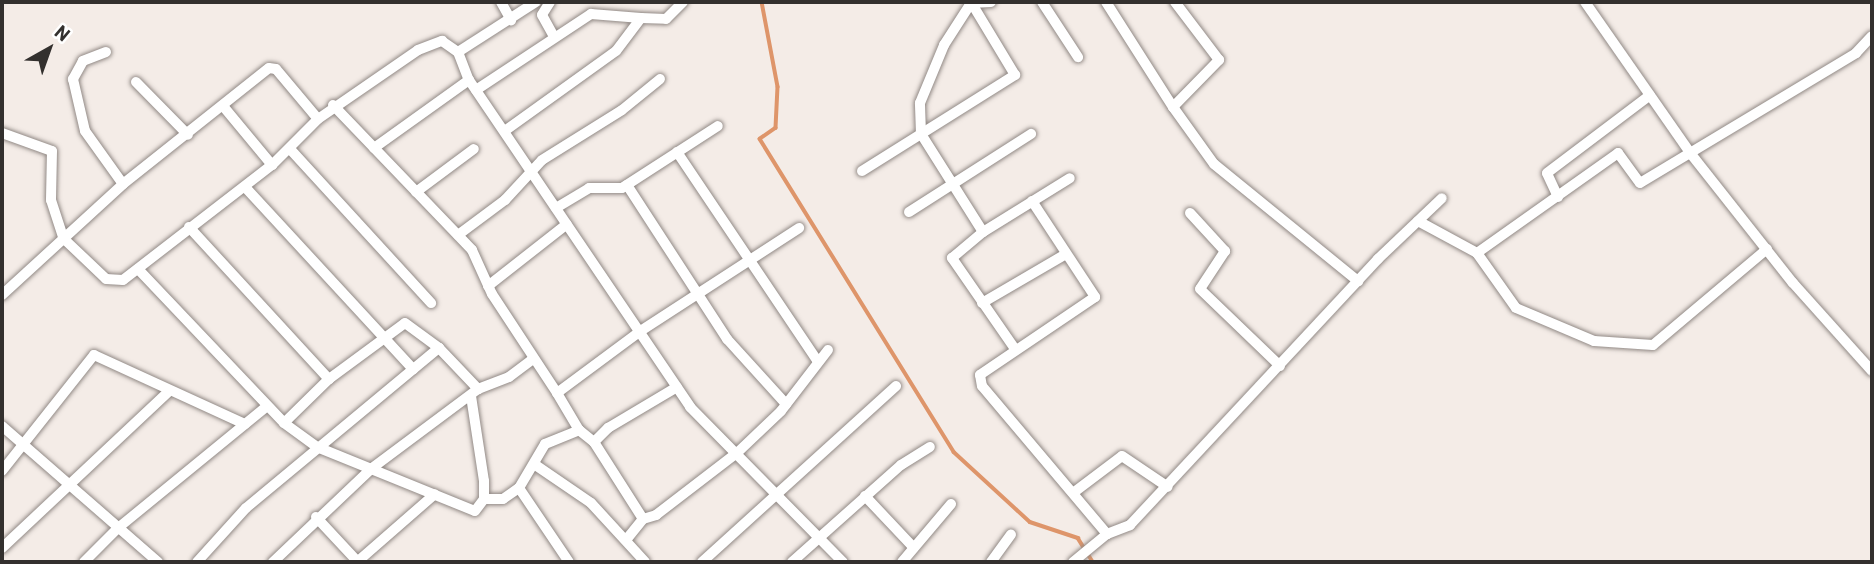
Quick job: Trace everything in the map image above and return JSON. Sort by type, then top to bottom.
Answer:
[{"type":"street","points":[[501,2],[511,20]]},
{"type":"street","points":[[608,12],[616,2]]},
{"type":"street","points":[[476,90],[591,14],[608,12],[666,19],[683,2]]},
{"type":"street","points":[[971,2],[991,2]]},
{"type":"street","points":[[971,2],[944,45],[920,103],[921,134],[983,232]]},
{"type":"street","points":[[862,171],[1015,75],[971,2]]},
{"type":"street","points":[[1042,2],[1078,57]]},
{"type":"street","points":[[1106,2],[1173,107],[1214,164],[1358,281]]},
{"type":"street","points":[[1173,107],[1219,60],[1175,2]]},
{"type":"street","points":[[1585,2],[1691,154],[1872,371]]},
{"type":"street","points":[[458,52],[541,4],[554,37]]},
{"type":"street","points":[[506,130],[616,51],[641,18]]},
{"type":"street","points":[[1477,253],[1618,153],[1640,183],[1856,53],[1872,36]]},
{"type":"street","points":[[2,133],[54,155],[51,200],[63,238],[106,279],[124,280],[272,165],[333,105],[418,50],[442,41],[458,52],[468,80],[506,130],[690,407],[738,452],[817,538],[843,562]]},
{"type":"street","points":[[106,52],[83,61],[73,79],[85,131],[123,184]]},
{"type":"street","points":[[2,295],[123,184],[269,68],[276,69],[318,119]]},
{"type":"street","points":[[458,234],[533,173],[542,160],[622,110],[660,79]]},
{"type":"street","points":[[374,148],[468,80]]},
{"type":"street","points":[[136,82],[188,135]]},
{"type":"street","points":[[1558,197],[1547,173],[1650,95]]},
{"type":"street","points":[[333,105],[472,250],[488,286],[533,359],[579,430],[594,442],[643,519]]},
{"type":"street","points":[[223,106],[272,165]]},
{"type":"street","points":[[556,208],[589,188],[627,185],[718,126]]},
{"type":"street","points":[[909,212],[1031,134]]},
{"type":"street","points":[[289,149],[431,303]]},
{"type":"street","points":[[416,192],[474,149]]},
{"type":"street","points":[[677,152],[817,360]]},
{"type":"street","points":[[1015,349],[951,258],[983,232],[1070,178]]},
{"type":"street","points":[[627,185],[697,296],[755,374],[786,404]]},
{"type":"street","points":[[245,187],[413,369]]},
{"type":"street","points":[[1073,562],[1107,534],[1130,525],[1358,281],[1442,198]]},
{"type":"street","points":[[1032,201],[1095,297],[980,375],[982,386],[1107,534]]},
{"type":"street","points":[[1190,213],[1225,251],[1200,289],[1280,366]]},
{"type":"street","points":[[1418,221],[1477,253],[1516,308],[1594,341],[1653,345],[1767,248]]},
{"type":"street","points":[[488,286],[567,224]]},
{"type":"street","points":[[189,227],[329,379]]},
{"type":"street","points":[[557,393],[639,332],[799,228]]},
{"type":"street","points":[[982,303],[1066,254]]},
{"type":"street","points":[[138,269],[266,407],[284,423],[317,447],[475,511],[484,499],[475,393],[439,348],[407,324],[329,379],[284,423]]},
{"type":"street","points":[[197,562],[246,508],[439,348]]},
{"type":"street","points":[[626,540],[643,519],[656,515],[738,452],[786,404],[817,360],[828,350]]},
{"type":"street","points":[[2,471],[94,355],[245,424]]},
{"type":"street","points":[[273,562],[316,517],[372,468],[475,393],[509,377],[533,359]]},
{"type":"street","points":[[702,562],[779,496],[895,386]]},
{"type":"street","points":[[594,442],[608,428],[677,387]]},
{"type":"street","points":[[2,548],[169,391]]},
{"type":"street","points":[[84,562],[118,528],[266,407]]},
{"type":"street","points":[[2,426],[72,483],[158,562]]},
{"type":"street","points":[[484,499],[503,499],[519,488],[545,444],[579,430]]},
{"type":"street","points":[[792,562],[865,496],[930,447]]},
{"type":"street","points":[[1073,493],[1122,456],[1168,487]]},
{"type":"street","points":[[534,464],[591,502],[645,562]]},
{"type":"street","points":[[519,488],[569,562]]},
{"type":"street","points":[[316,517],[357,562],[435,494]]},
{"type":"street","points":[[865,496],[914,548]]},
{"type":"street","points":[[902,562],[951,504]]},
{"type":"street","points":[[991,562],[1011,534]]},
{"type":"waterway","points":[[762,2],[778,87],[776,128],[760,139],[954,452],[1030,522],[1078,538],[1093,562]]}]
